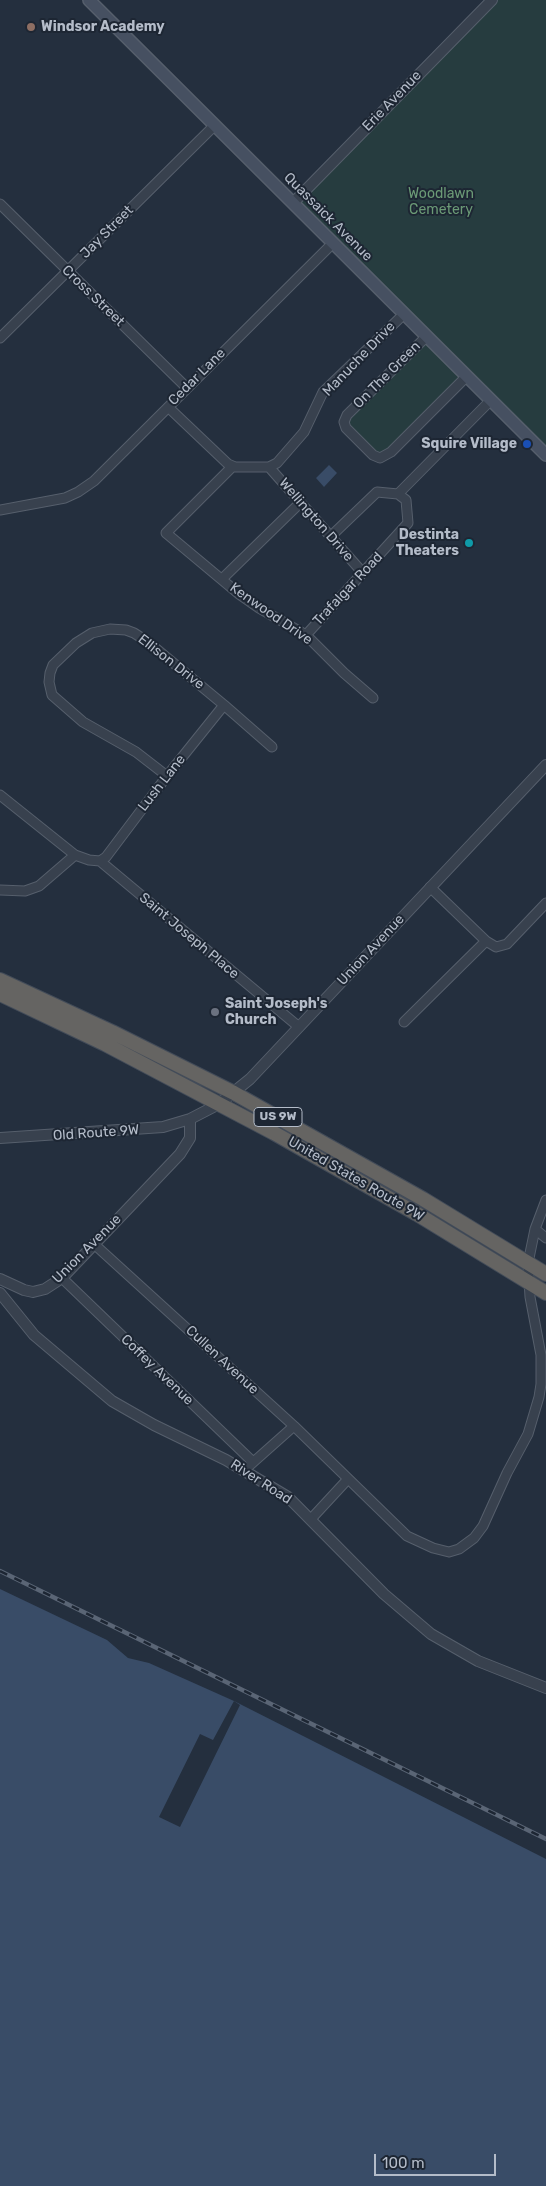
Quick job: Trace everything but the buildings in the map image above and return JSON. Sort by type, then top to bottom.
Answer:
[{"type":"highway","name":"United States Route 9W","points":[[0,980],[112,1032],[234,1093],[415,1195],[546,1274]]},
{"type":"highway","name":"United States Route 9W","points":[[0,994],[88,1036],[219,1104],[417,1214],[546,1293]]},
{"type":"main road","name":"Quassaick Avenue","points":[[89,0],[546,455]]},
{"type":"street","name":"Erie Avenue","points":[[293,203],[492,0]]},
{"type":"street","name":"Jay Street","points":[[0,338],[215,125]]},
{"type":"street","name":"Cross Street","points":[[0,204],[186,387]]},
{"type":"street","name":"Cedar Lane","points":[[0,510],[54,500],[78,492],[94,481],[186,387],[333,243]]},
{"type":"street","name":"Manuche Drive","points":[[269,467],[277,463],[304,432],[324,392],[404,314]]},
{"type":"street","name":"On The Green","points":[[426,336],[347,415],[344,422],[346,428],[373,455],[380,458],[391,452],[467,376]]},
{"type":"street","points":[[330,537],[376,492],[398,494],[491,400]]},
{"type":"street","points":[[168,407],[221,458],[233,466],[269,467]]},
{"type":"street","name":"Kenwood Drive","points":[[233,466],[166,533],[259,608],[306,635],[373,698]]},
{"type":"street","name":"Wellington Drive","points":[[269,467],[363,573]]},
{"type":"street","name":"Trafalgar Road","points":[[306,635],[408,523],[406,500],[398,494]]},
{"type":"street","points":[[222,579],[300,503]]},
{"type":"street","name":"Ellison Drive","points":[[167,776],[136,752],[83,722],[57,700],[50,690],[50,673],[53,665],[76,643],[92,633],[126,630],[148,642],[272,747]]},
{"type":"street","name":"Lush Lane","points":[[100,861],[106,857],[224,705]]},
{"type":"street","name":"Union Avenue","points":[[0,1279],[33,1292],[45,1289],[62,1278],[180,1154],[190,1138],[190,1119],[219,1104],[250,1079],[546,765]]},
{"type":"street","points":[[0,795],[76,855],[39,886],[25,891],[0,890]]},
{"type":"street","name":"Saint Joseph Place","points":[[76,855],[89,860],[100,861],[299,1027]]},
{"type":"street","points":[[430,887],[486,941],[496,947],[507,944],[546,903]]},
{"type":"street","points":[[404,1022],[486,941]]},
{"type":"street","name":"Old Route 9W","points":[[0,1138],[146,1129],[176,1124],[190,1119]]},
{"type":"street","name":"Cullen Avenue","points":[[94,1244],[294,1426],[407,1536],[418,1542],[449,1552],[459,1550],[474,1538],[483,1526],[503,1480],[528,1434],[539,1397],[541,1384],[540,1355],[530,1297],[528,1263],[535,1229],[546,1200]]},
{"type":"street","points":[[535,1229],[546,1238]]},
{"type":"street","name":"Coffey Avenue","points":[[62,1278],[253,1462]]},
{"type":"street","name":"River Road","points":[[0,1293],[34,1335],[112,1401],[154,1425],[226,1460],[243,1472],[288,1497],[311,1518],[384,1594],[431,1634],[478,1661],[546,1688]]},
{"type":"street","points":[[243,1472],[294,1426]]},
{"type":"street","points":[[311,1518],[348,1479]]},
{"type":"green space","name":"Woodlawn Cemetery","points":[[493,0],[546,0],[546,455],[467,376],[380,458],[344,422],[426,336],[293,203]]},
{"type":"water","points":[[329,465],[337,473],[324,487],[316,478]]},
{"type":"water","points":[[0,1589],[107,1640],[128,1658],[149,1663],[234,1701],[546,1859],[546,2186],[0,2186]]},
{"type":"pier","points":[[234,1701],[240,1705],[180,1827],[159,1817],[200,1734],[213,1740]]},
{"type":"railway","points":[[0,1571],[546,1839]]},
{"type":"place","name":"Windsor Academy","points":[[31,27]]},
{"type":"place","name":"Squire Village","points":[[527,444]]},
{"type":"place","name":"Destinta Theaters","points":[[469,543]]},
{"type":"place","name":"Saint Joseph's Church","points":[[215,1012]]}]
